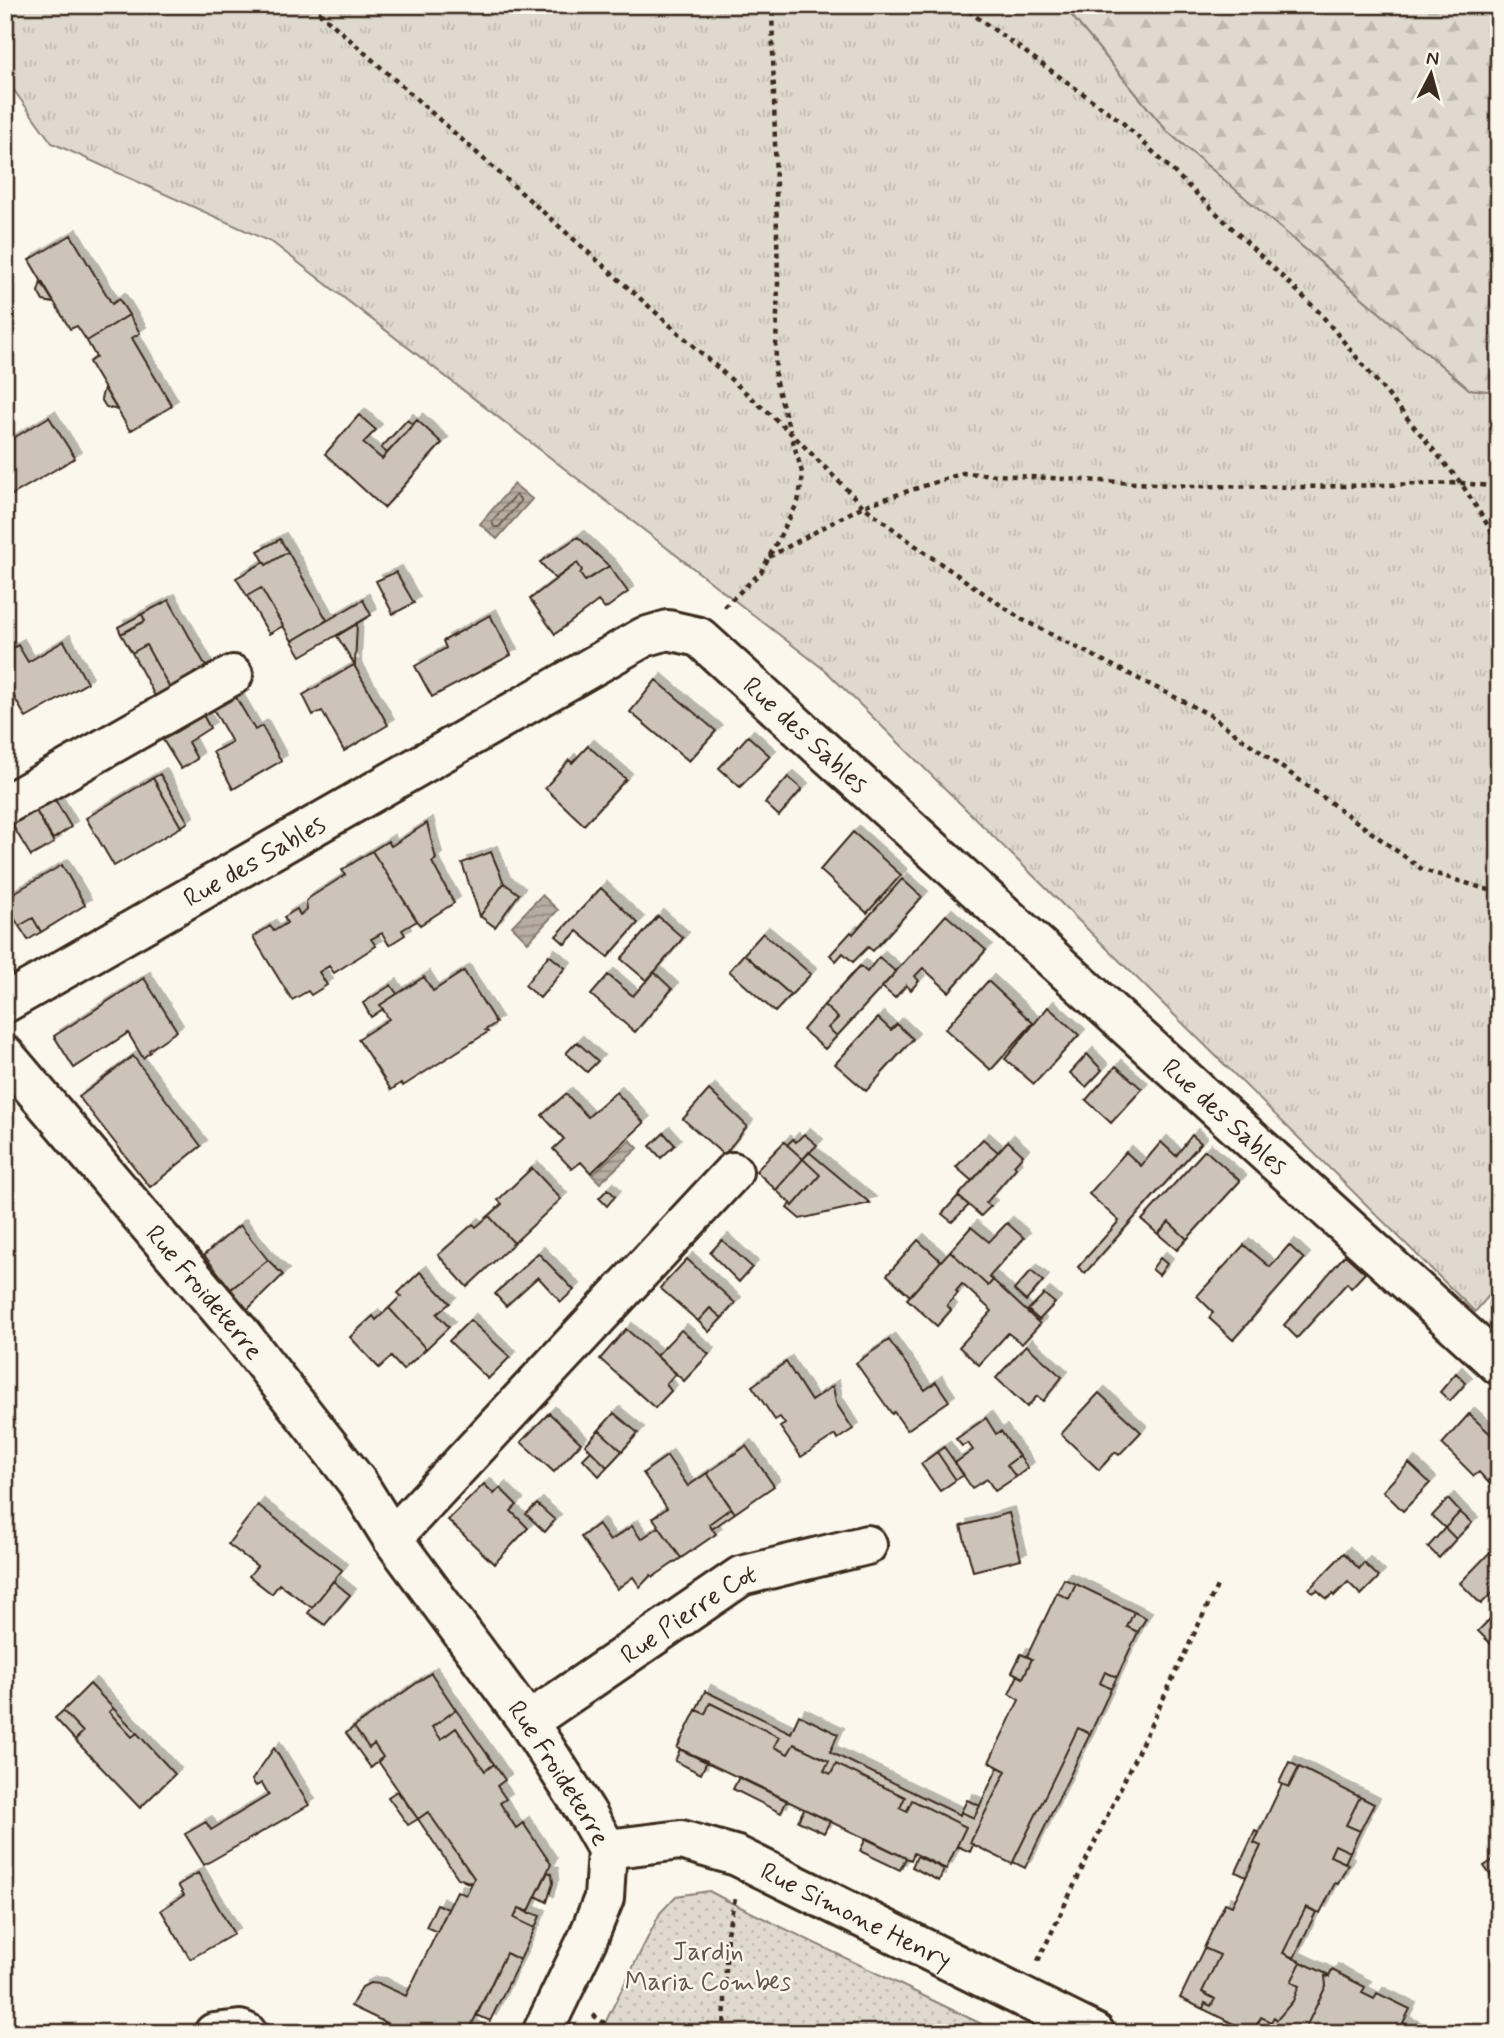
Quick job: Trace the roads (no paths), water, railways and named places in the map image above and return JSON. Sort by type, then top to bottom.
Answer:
[{"type":"street","name":"Rue des Sables","points":[[5,1003],[644,638],[668,630],[699,637],[1499,1365]]},
{"type":"street","points":[[5,805],[233,675]]},
{"type":"street","name":"Rue Froideterre","points":[[5,1055],[241,1334],[358,1482],[393,1538],[528,1722],[607,1849],[604,1898],[588,1938],[542,2033]]},
{"type":"street","points":[[393,1538],[733,1172]]},
{"type":"street","name":"Rue Pierre Cot","points":[[528,1722],[741,1576],[867,1545]]},
{"type":"street","name":"Rue Simone Henry","points":[[607,1849],[681,1840],[737,1856],[1095,2033]]},
{"type":"street","points":[[215,2033],[240,2030],[247,2033]]},
{"type":"water","points":[[514,484],[532,499],[497,539],[480,524]]},
{"type":"water","points":[[542,895],[558,910],[528,942],[512,926]]},
{"type":"water","points":[[630,1140],[638,1148],[600,1183],[592,1175]]},
{"type":"park label","name":"Jardin Maria Combes","points":[[708,1966]]}]
